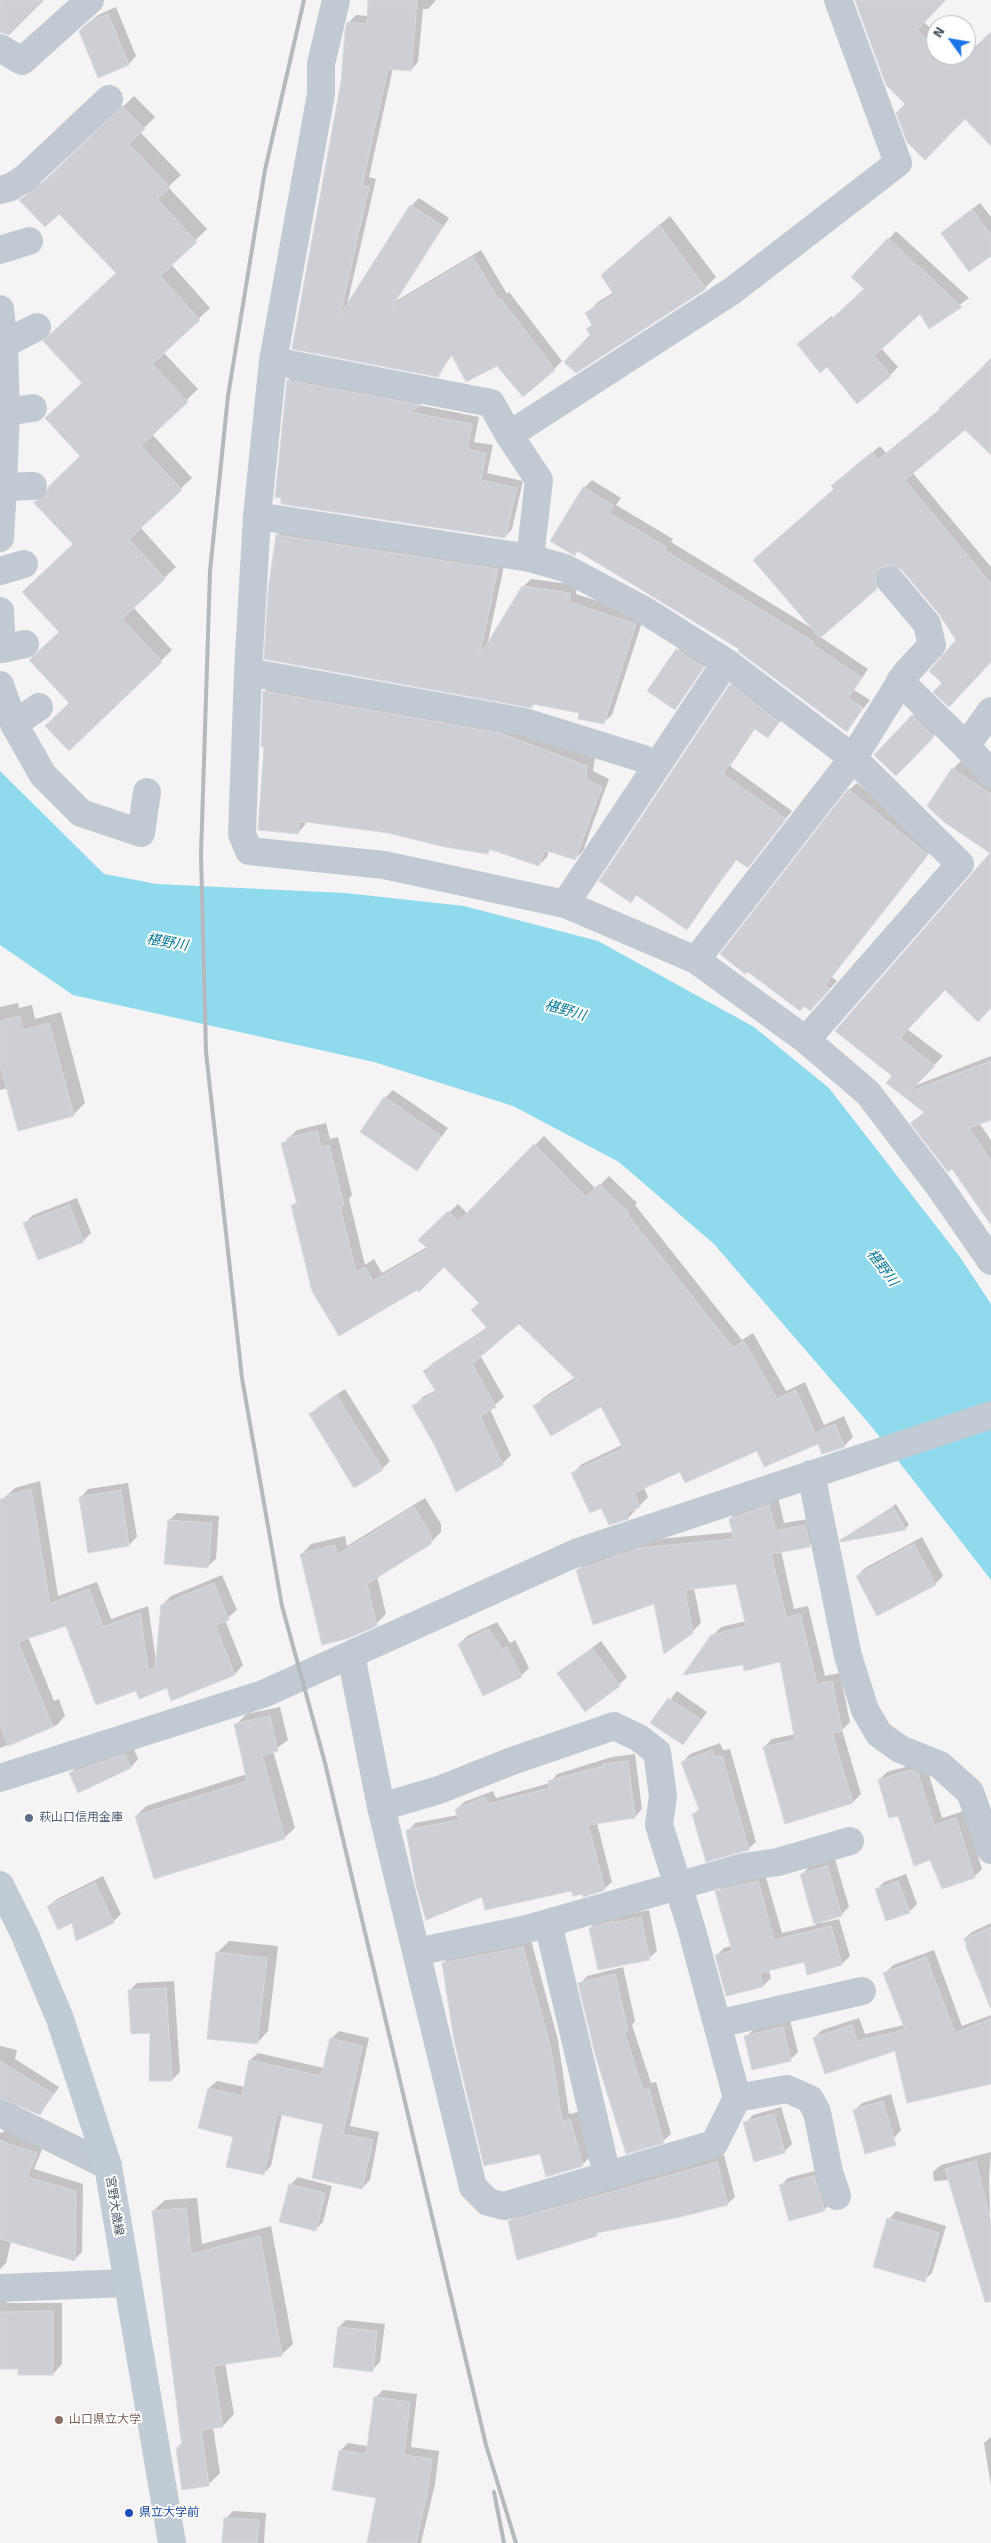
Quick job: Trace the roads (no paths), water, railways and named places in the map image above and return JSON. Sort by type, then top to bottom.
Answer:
[{"type":"main road","name":"宮野大歳線","points":[[0,1885],[25,1935],[60,2019],[108,2166],[172,2543]]},
{"type":"street","points":[[0,48],[22,61],[90,0]]},
{"type":"street","points":[[336,0],[321,64],[321,94],[272,361],[257,516],[248,672],[242,834],[249,851],[384,865],[564,904],[696,960],[806,1040],[868,1093],[939,1186],[991,1261]]},
{"type":"street","points":[[509,435],[732,291],[898,163],[838,0]]},
{"type":"street","points":[[0,190],[11,188],[25,178],[109,99]]},
{"type":"street","points":[[0,250],[29,241]]},
{"type":"street","points":[[0,309],[4,344],[6,412],[0,538]]},
{"type":"street","points":[[4,344],[37,327]]},
{"type":"street","points":[[272,361],[491,403],[509,435],[539,480],[530,558]]},
{"type":"street","points":[[6,412],[34,408]]},
{"type":"street","points":[[3,488],[33,486]]},
{"type":"street","points":[[257,516],[530,558],[565,568],[626,601],[726,662],[853,758],[960,864],[806,1040]]},
{"type":"street","points":[[696,960],[853,758],[900,681],[932,645],[927,624],[890,580]]},
{"type":"street","points":[[0,611],[9,655]]},
{"type":"street","points":[[564,904],[726,662]]},
{"type":"street","points":[[248,672],[525,722],[644,759],[655,766]]},
{"type":"street","points":[[900,681],[966,746],[991,774]]},
{"type":"street","points":[[0,685],[14,724],[43,775],[81,813],[141,833],[147,792]]},
{"type":"street","points":[[14,724],[39,708]]},
{"type":"street","points":[[966,746],[991,711]]},
{"type":"street","points":[[0,1778],[263,1694],[578,1552],[991,1415]]},
{"type":"street","points":[[811,1474],[848,1656],[865,1710],[879,1734],[900,1748],[940,1765],[970,1792],[991,1850]]},
{"type":"street","points":[[351,1655],[381,1807],[474,2187],[488,2202],[504,2206],[714,2144],[738,2098],[691,1927],[677,1888],[659,1825],[663,1796],[657,1752],[640,1738],[614,1726],[512,1761],[439,1790],[381,1807]]},
{"type":"street","points":[[416,1952],[490,1938],[677,1888],[744,1867],[778,1862],[850,1841]]},
{"type":"street","points":[[548,1922],[608,2175]]},
{"type":"street","points":[[717,2024],[862,1991]]},
{"type":"street","points":[[738,2098],[787,2089],[810,2099],[817,2112],[829,2172],[838,2196]]},
{"type":"street","points":[[0,2113],[108,2166]]},
{"type":"street","points":[[0,2288],[127,2283]]},
{"type":"water","name":"椹野川","points":[[0,771],[104,874],[157,884],[345,893],[464,906],[598,941],[754,1027],[829,1088],[960,1257],[991,1304],[991,1580],[871,1426],[714,1244],[619,1162],[513,1106],[374,1062],[73,995],[0,945]]},
{"type":"railway","points":[[304,0],[265,170],[228,396],[210,571],[201,855],[206,1052],[242,1378],[282,1606],[325,1763],[486,2445],[516,2543]]},
{"type":"railway","points":[[494,2492],[504,2543]]},
{"type":"place","name":"萩山口信用金庫","points":[[29,1818]]},
{"type":"place","name":"山口県立大学","points":[[59,2420]]},
{"type":"place","name":"県立大学前","points":[[129,2513]]}]
